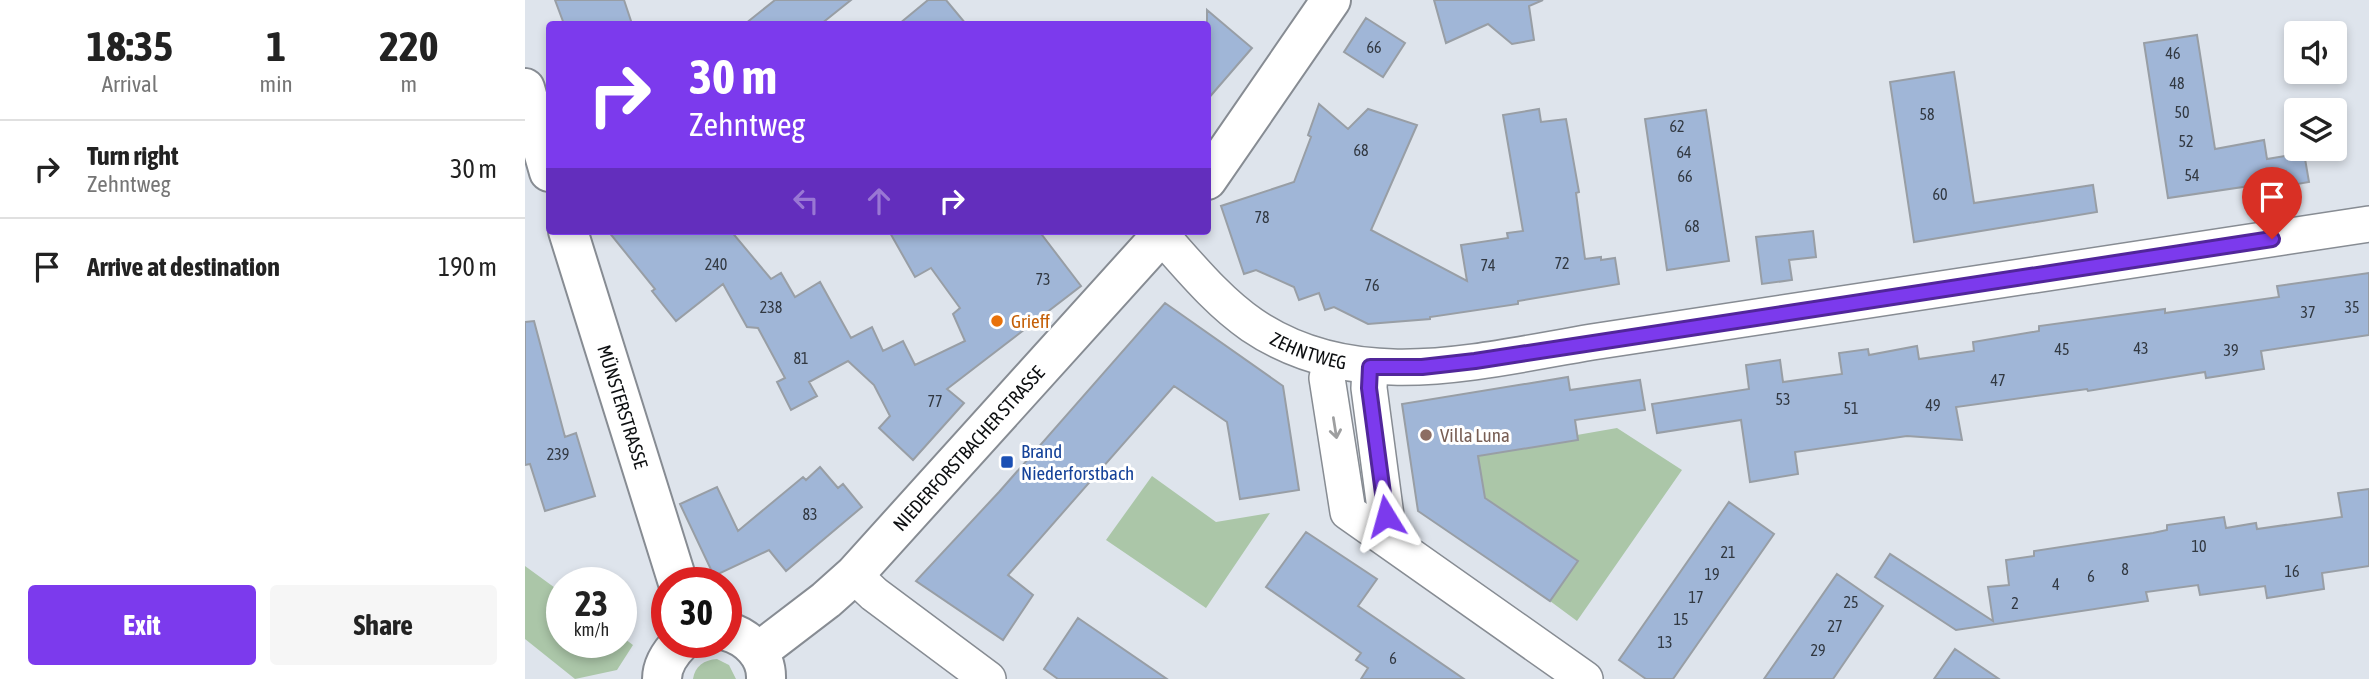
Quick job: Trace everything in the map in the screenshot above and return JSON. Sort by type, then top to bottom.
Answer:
[{"type":"street","points":[[1211,174],[1331,0]]},
{"type":"street","points":[[525,88],[546,162]]},
{"type":"street","name":"ZEHNTWEG","points":[[1165,235],[1222,301],[1252,325],[1286,344],[1331,361],[1370,367],[1422,367],[2369,224]]},
{"type":"street","name":"MÜNSTERSTRASSE","points":[[569,235],[673,567]]},
{"type":"street","name":"NIEDERFORSTBACHER STRASSE","points":[[762,665],[854,575],[1161,235]]},
{"type":"street","points":[[1331,361],[1327,378],[1348,512],[1585,679]]},
{"type":"street","points":[[1370,367],[1369,388],[1386,516],[1376,531]]},
{"type":"street","points":[[854,575],[874,594],[988,679]]},
{"type":"street","points":[[742,637],[746,639],[762,665]]},
{"type":"street","points":[[662,679],[661,673],[667,658]]},
{"type":"green space","points":[[1617,428],[1682,470],[1577,621],[1550,601],[1577,561],[1485,498],[1482,478],[1468,480],[1467,457],[1578,440],[1577,435]]},
{"type":"green space","points":[[1152,476],[1216,522],[1270,513],[1206,608],[1106,540]]},
{"type":"green space","points":[[525,566],[546,581],[546,656],[525,639]]},
{"type":"green space","points":[[549,658],[625,658],[617,670],[575,679]]},
{"type":"green space","points":[[717,659],[729,665],[736,679],[693,679],[701,664]]},
{"type":"building","points":[[555,0],[624,0],[631,21],[563,21]]},
{"type":"building","points":[[775,0],[851,0],[825,21],[749,21]]},
{"type":"building","points":[[928,0],[946,0],[964,21],[903,21]]},
{"type":"building","points":[[1434,0],[1543,0],[1529,6],[1534,40],[1512,44],[1488,24],[1446,43]]},
{"type":"building","points":[[1207,10],[1252,48],[1211,95],[1211,21],[1207,21]]},
{"type":"building","points":[[1366,18],[1405,43],[1383,77],[1344,52]]},
{"type":"building","points":[[2197,35],[2215,149],[2264,140],[2267,159],[2284,156],[2284,161],[2305,161],[2309,182],[2251,192],[2250,186],[2168,198],[2144,43]]},
{"type":"building","points":[[1954,72],[1974,203],[2093,185],[2097,212],[1914,242],[1890,82]]},
{"type":"building","points":[[1319,104],[1348,129],[1368,109],[1417,125],[1371,230],[1467,281],[1461,245],[1508,238],[1507,233],[1523,231],[1503,115],[1539,109],[1541,122],[1566,119],[1579,192],[1576,193],[1585,259],[1615,258],[1619,284],[1430,319],[1368,324],[1334,307],[1325,310],[1319,293],[1299,300],[1294,287],[1256,270],[1244,274],[1221,206],[1294,182],[1311,137],[1308,135]]},
{"type":"building","points":[[1706,110],[1729,261],[1667,270],[1645,119]]},
{"type":"building","points":[[1813,231],[1816,257],[1789,260],[1792,280],[1762,284],[1756,237]]},
{"type":"building","points":[[611,235],[734,235],[771,279],[781,273],[795,297],[820,282],[851,338],[872,327],[883,351],[903,341],[915,365],[965,341],[953,314],[960,308],[931,268],[915,277],[891,235],[1042,235],[1081,286],[947,389],[964,403],[913,460],[879,428],[890,416],[874,385],[848,361],[809,382],[817,396],[791,410],[777,382],[785,378],[758,328],[747,327],[723,284],[676,321],[652,291],[655,289]]},
{"type":"building","points":[[2369,273],[2369,335],[2261,351],[2264,369],[2206,378],[2205,372],[2088,391],[2087,389],[1956,407],[1962,440],[1907,436],[1795,452],[1798,474],[1750,482],[1741,420],[1657,433],[1652,404],[1749,389],[1746,365],[1780,360],[1783,382],[1842,374],[1839,353],[1868,349],[1869,355],[1917,346],[1919,359],[1974,351],[1973,342],[2039,331],[2039,326],[2165,309],[2165,313],[2279,297],[2277,286]]},
{"type":"building","points":[[1165,303],[1283,386],[1299,490],[1240,499],[1227,422],[1174,386],[1008,575],[1033,595],[1003,640],[916,581],[999,492]]},
{"type":"building","points":[[534,321],[565,437],[576,433],[595,496],[545,511],[530,464],[525,465],[525,322]]},
{"type":"building","points":[[1568,377],[1570,390],[1640,380],[1645,410],[1575,420],[1578,440],[1478,456],[1485,498],[1578,561],[1550,601],[1418,511],[1402,404]]},
{"type":"building","points":[[820,467],[838,488],[843,484],[862,507],[786,571],[769,550],[733,567],[710,567],[680,504],[717,487],[738,531],[803,477],[806,480]]},
{"type":"building","points":[[2369,489],[2369,566],[2322,573],[2324,589],[2267,598],[2265,586],[2200,595],[2198,585],[2146,592],[2148,601],[1956,630],[1875,577],[1890,554],[1993,621],[1988,587],[2009,585],[2006,560],[2034,556],[2034,551],[2153,533],[2167,530],[2167,525],[2224,517],[2226,528],[2256,523],[2257,529],[2342,517],[2338,493]]},
{"type":"building","points":[[1729,502],[1774,534],[1673,679],[1646,679],[1619,660]]},
{"type":"building","points":[[1306,532],[1377,579],[1358,606],[1464,679],[1361,679],[1368,668],[1356,660],[1361,653],[1266,587]]},
{"type":"building","points":[[1837,574],[1883,606],[1833,679],[1764,679]]},
{"type":"building","points":[[1078,618],[1167,679],[1058,679],[1044,669]]},
{"type":"building","points":[[1955,649],[1999,679],[1934,679]]},
{"type":"place","name":"Grieff","points":[[997,321]]},
{"type":"place","name":"Villa Luna","points":[[1426,435]]},
{"type":"place","name":"Brand Niederforstbach","points":[[1007,462]]},
{"type":"route","points":[[1386,516],[1369,388],[1370,367],[1422,367],[1475,361],[2272,239]]}]
